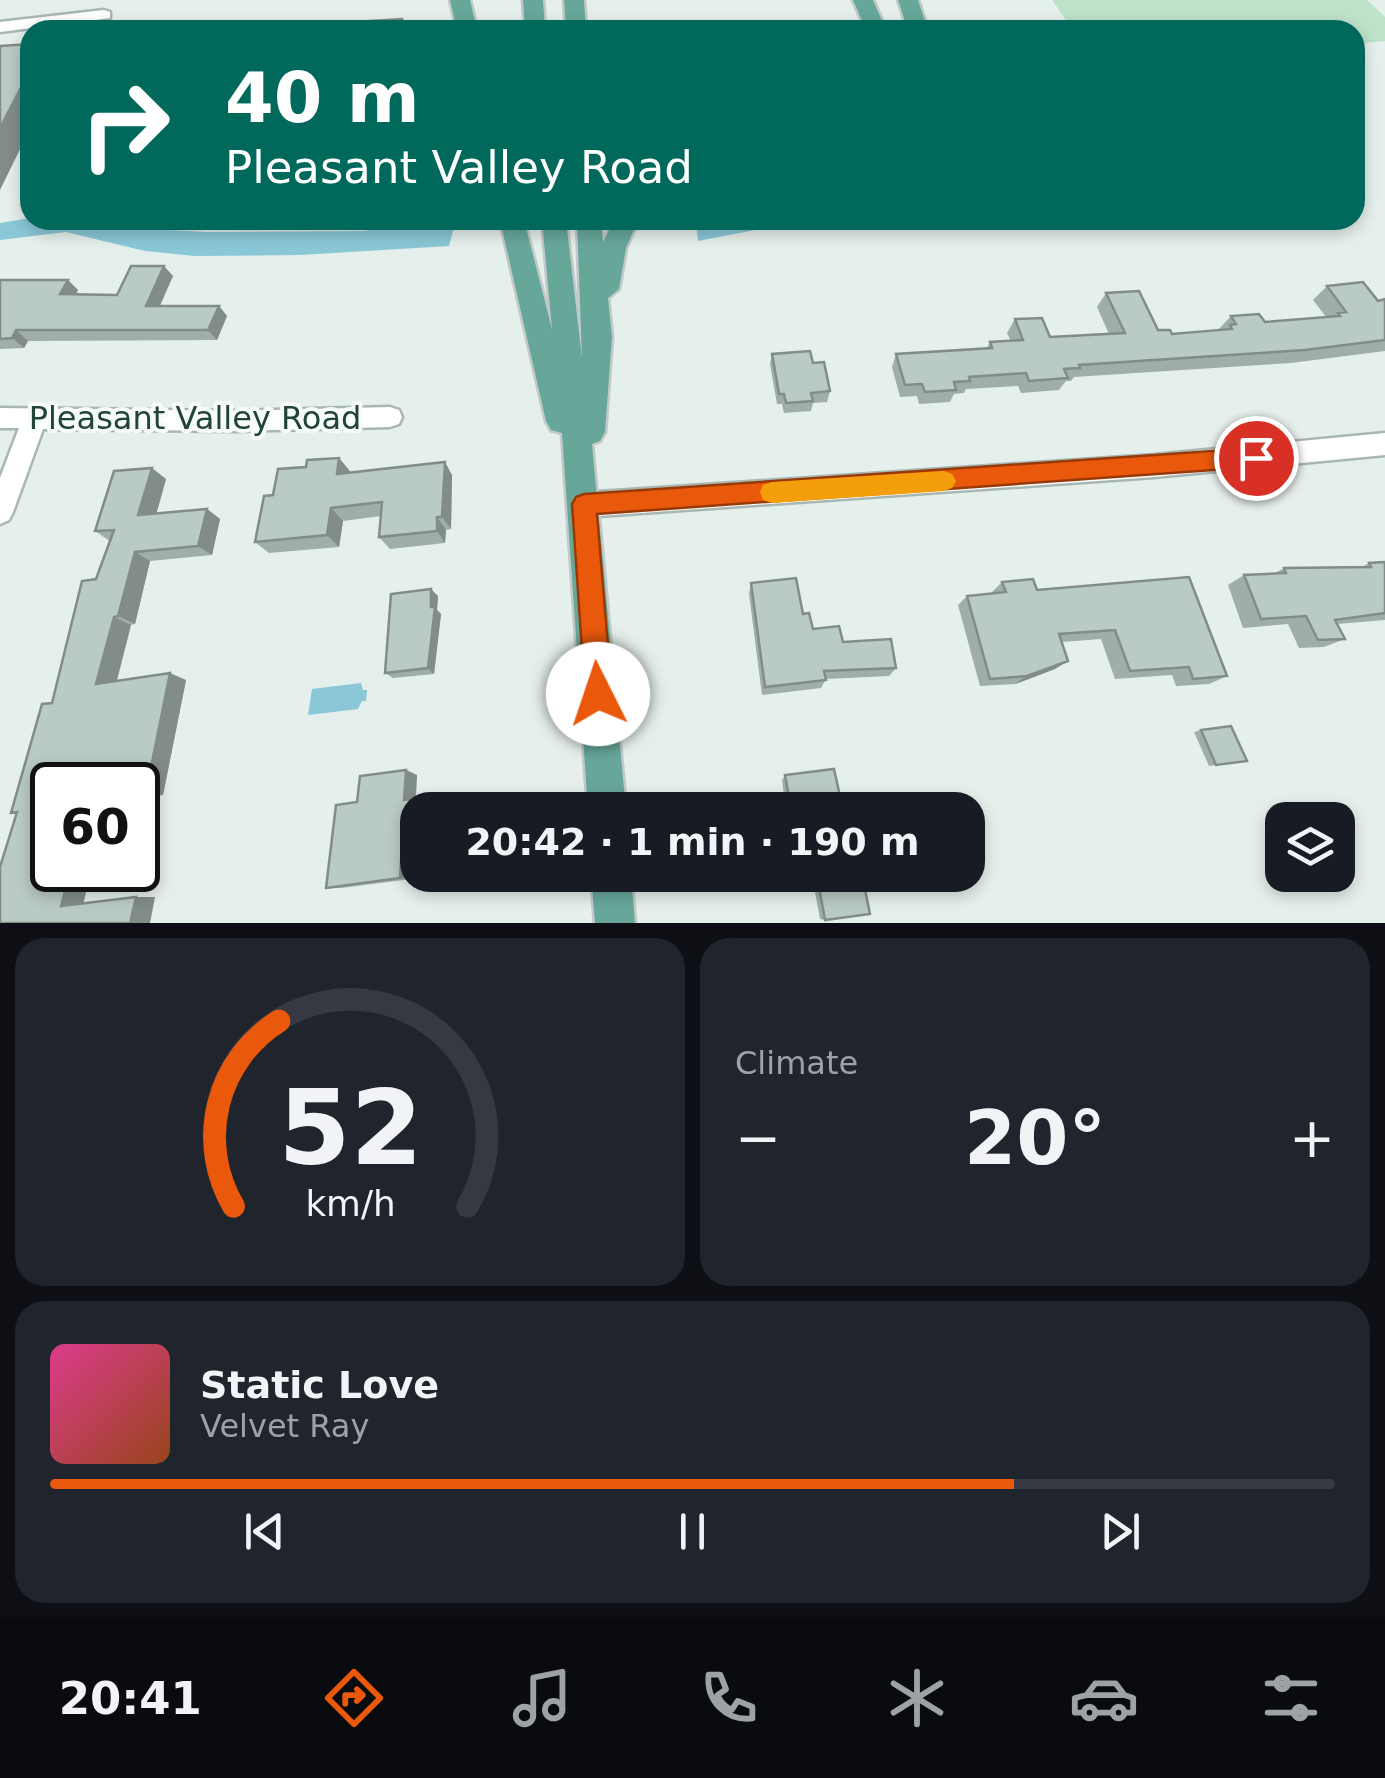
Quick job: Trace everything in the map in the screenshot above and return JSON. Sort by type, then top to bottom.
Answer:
[{"type":"main road","points":[[515,230],[584,504]]},
{"type":"main road","points":[[555,230],[584,504],[606,792]]},
{"type":"main road","points":[[590,230],[598,337]]},
{"type":"main road","points":[[584,504],[598,337],[613,248],[621,230]]},
{"type":"main road","points":[[612,892],[614,923]]},
{"type":"street","name":"Pleasant Valley Road","points":[[0,418],[236,422],[390,417]]},
{"type":"street","points":[[0,512],[35,418]]},
{"type":"street","points":[[584,504],[1118,469],[1385,444]]},
{"type":"green space","points":[[1052,0],[1367,0],[1385,17],[1385,41],[1365,43],[1365,20],[1066,20]]},
{"type":"water","points":[[20,220],[20,230],[453,230],[449,246],[300,255],[195,256],[145,251],[66,232],[0,240],[0,223]]},
{"type":"water","points":[[697,230],[755,230],[698,241]]},
{"type":"water","points":[[361,683],[363,690],[367,690],[366,701],[358,709],[308,715],[312,689]]},
{"type":"building","points":[[20,45],[20,89],[0,128],[0,46]]},
{"type":"building","points":[[131,266],[164,266],[146,306],[219,306],[208,330],[16,330],[12,338],[0,339],[0,280],[68,280],[60,294],[117,295]]},
{"type":"building","points":[[1363,282],[1378,301],[1385,299],[1385,340],[1305,350],[1079,365],[1080,368],[1064,369],[1068,378],[1029,381],[1026,373],[969,377],[970,381],[954,382],[956,390],[925,392],[922,384],[905,385],[896,354],[992,348],[990,342],[1023,340],[1015,319],[1042,318],[1050,337],[1125,333],[1106,293],[1139,291],[1158,330],[1170,330],[1172,334],[1232,329],[1230,325],[1236,324],[1231,316],[1259,314],[1265,322],[1340,316],[1338,313],[1346,312],[1327,286]]},
{"type":"building","points":[[810,351],[813,363],[824,362],[830,391],[811,393],[813,401],[786,403],[784,394],[779,394],[772,354]]},
{"type":"building","points":[[339,458],[337,474],[445,462],[442,517],[437,517],[437,531],[379,537],[382,502],[331,508],[327,535],[255,542],[264,496],[273,495],[278,469],[306,467],[307,460]]},
{"type":"building","points":[[152,468],[138,515],[207,509],[198,546],[135,552],[96,684],[170,673],[152,762],[30,762],[30,892],[65,892],[61,906],[136,897],[130,923],[0,923],[0,867],[17,812],[11,813],[42,704],[52,703],[82,581],[96,579],[114,530],[95,531],[114,471]]},
{"type":"building","points":[[1385,562],[1385,613],[1335,620],[1345,639],[1318,640],[1306,616],[1261,619],[1244,575],[1286,573],[1284,568],[1371,567],[1369,563]]},
{"type":"building","points":[[1189,577],[1227,676],[1193,679],[1189,667],[1130,671],[1115,630],[1059,634],[1068,661],[1027,676],[990,679],[967,596],[1006,592],[1002,582],[1033,579],[1037,590]]},
{"type":"building","points":[[796,578],[803,614],[809,613],[813,629],[839,626],[843,642],[891,639],[896,668],[824,671],[826,680],[765,687],[751,583]]},
{"type":"building","points":[[431,589],[431,607],[435,607],[428,668],[385,673],[391,594]]},
{"type":"building","points":[[1231,726],[1247,761],[1216,765],[1201,730]]},
{"type":"building","points":[[834,769],[839,792],[788,792],[785,775]]},
{"type":"building","points":[[406,770],[405,792],[400,792],[400,878],[326,888],[336,805],[357,802],[360,776]]},
{"type":"building","points":[[820,892],[865,892],[870,914],[825,920]]},
{"type":"slow traffic","points":[[772,492],[944,481]]},
{"type":"route","points":[[598,694],[584,504],[1256,458]]}]
